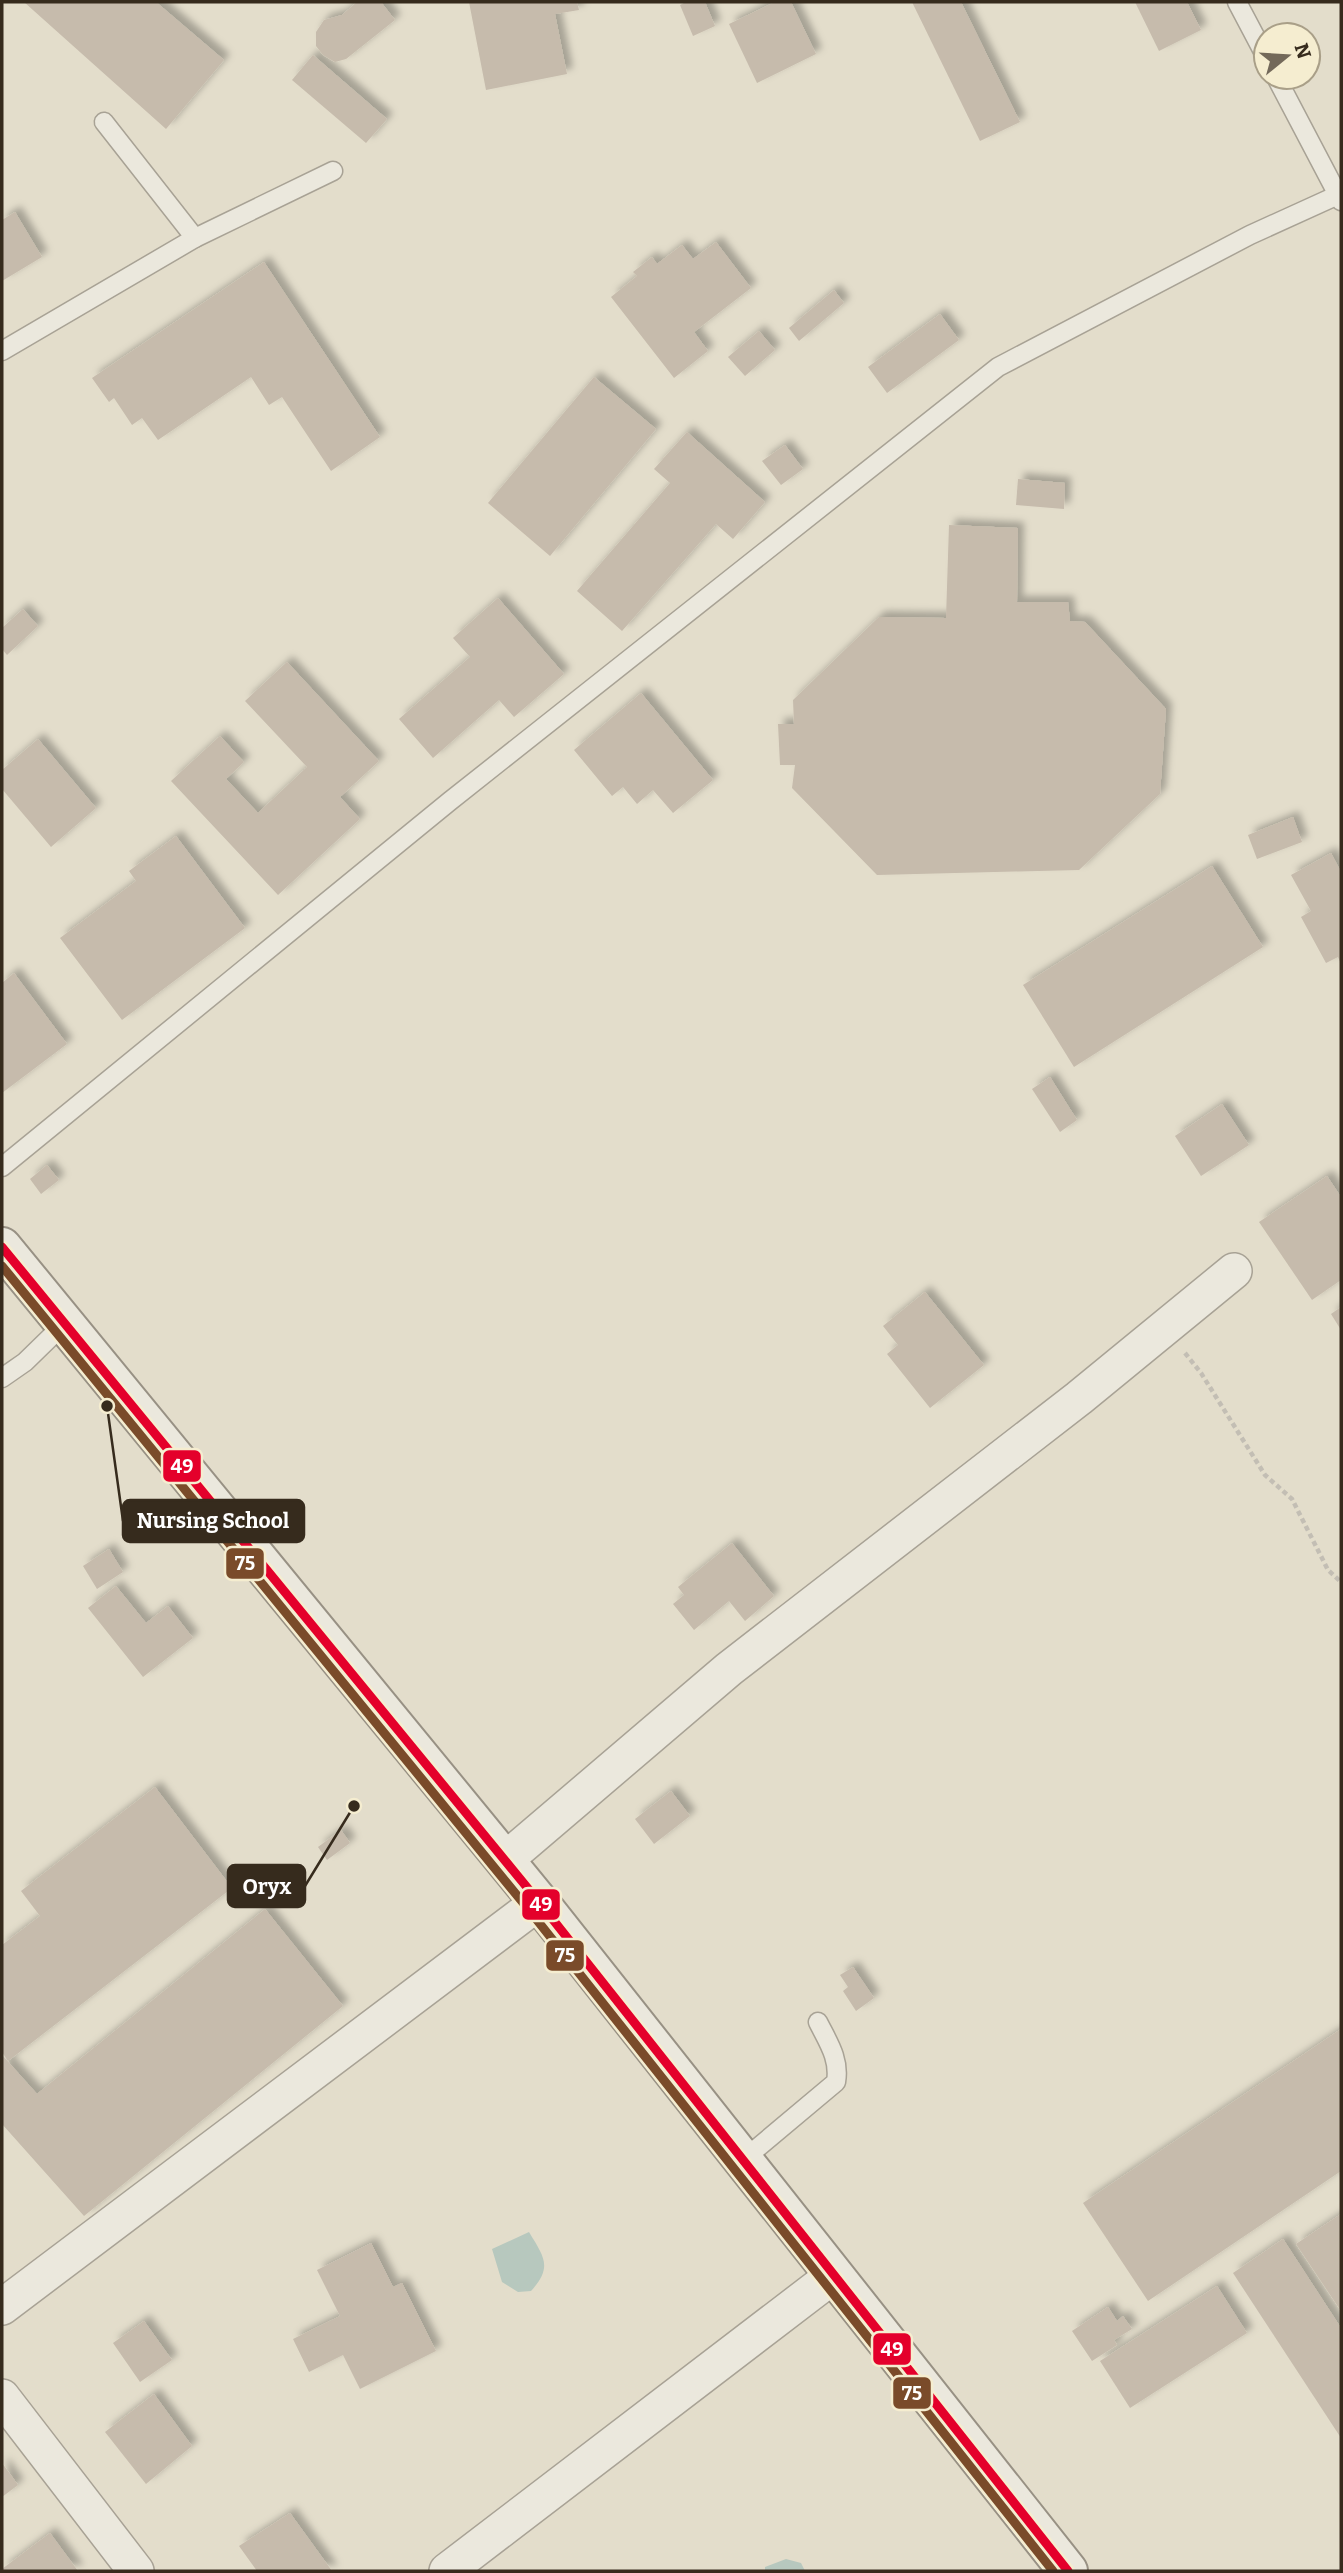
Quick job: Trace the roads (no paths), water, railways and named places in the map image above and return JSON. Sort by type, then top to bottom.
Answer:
[{"type":"main road","points":[[2,1247],[539,1902],[1068,2571]]},
{"type":"street","points":[[504,1861],[729,1669],[1234,1271]]},
{"type":"street","points":[[2,2307],[539,1902]]},
{"type":"street","points":[[447,2571],[834,2275]]},
{"type":"street","points":[[2,2397],[135,2571]]},
{"type":"lane","points":[[1237,2],[1252,30]]},
{"type":"lane","points":[[2,1167],[450,801],[998,367],[1250,235],[1340,198],[1283,91]]},
{"type":"lane","points":[[104,122],[195,238]]},
{"type":"lane","points":[[2,351],[195,238],[333,171]]},
{"type":"lane","points":[[2,1378],[25,1362],[65,1323]]},
{"type":"lane","points":[[743,2160],[836,2082],[838,2068],[835,2055],[818,2022]]},
{"type":"place","name":"Nursing School","points":[[107,1406]]},
{"type":"place","name":"Oryx","points":[[354,1806]]}]
